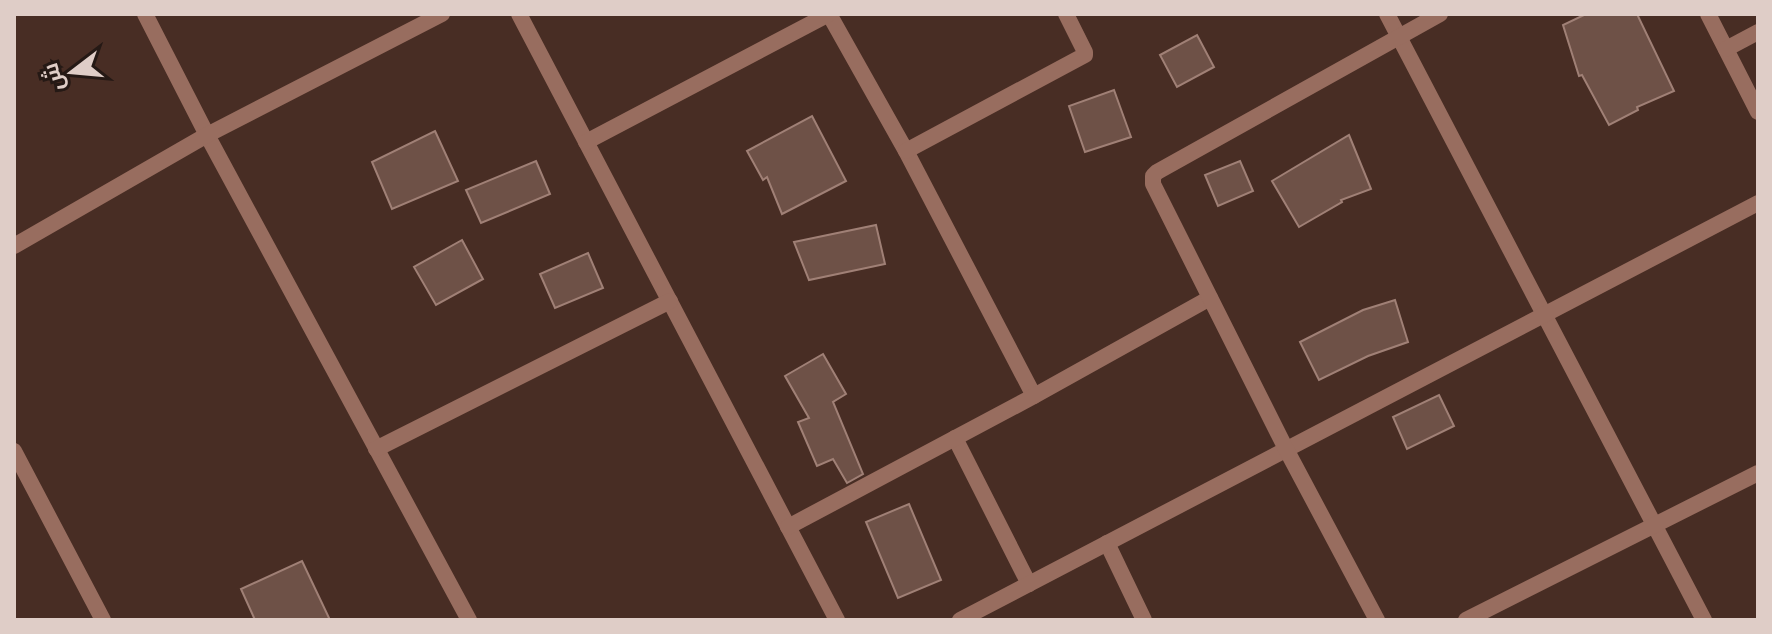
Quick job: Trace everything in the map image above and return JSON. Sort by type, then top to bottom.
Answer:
[{"type":"street","points":[[145,14],[469,620]]},
{"type":"street","points":[[14,246],[207,135],[442,14]]},
{"type":"street","points":[[519,14],[837,620]]},
{"type":"street","points":[[586,142],[829,14],[906,151],[1034,396]]},
{"type":"street","points":[[906,151],[1085,55],[1066,14]]},
{"type":"street","points":[[1387,14],[1704,620]]},
{"type":"street","points":[[1377,620],[1286,449],[1153,184],[1153,176],[1440,14]]},
{"type":"street","points":[[1708,14],[1758,112]]},
{"type":"street","points":[[1726,49],[1758,32]]},
{"type":"street","points":[[960,620],[1758,203]]},
{"type":"street","points":[[788,527],[1210,298]]},
{"type":"street","points":[[376,449],[670,301]]},
{"type":"street","points":[[955,438],[1029,584]]},
{"type":"street","points":[[14,451],[103,620]]},
{"type":"street","points":[[1466,620],[1758,473]]},
{"type":"street","points":[[1107,543],[1144,620]]},
{"type":"building","points":[[1586,14],[1637,14],[1674,91],[1637,107],[1638,110],[1609,125],[1582,75],[1579,76],[1563,25]]},
{"type":"building","points":[[1197,35],[1214,67],[1177,87],[1160,55]]},
{"type":"building","points":[[1114,90],[1131,137],[1085,152],[1069,106]]},
{"type":"building","points":[[812,116],[846,181],[782,214],[767,177],[763,180],[747,151]]},
{"type":"building","points":[[435,131],[458,181],[392,209],[372,162]]},
{"type":"building","points":[[1349,135],[1371,189],[1341,200],[1299,227],[1272,181]]},
{"type":"building","points":[[536,161],[550,194],[481,223],[466,190]]},
{"type":"building","points":[[1240,161],[1253,191],[1218,206],[1205,175]]},
{"type":"building","points":[[876,225],[885,264],[809,280],[794,242]]},
{"type":"building","points":[[462,240],[483,279],[436,305],[414,267]]},
{"type":"building","points":[[588,253],[603,288],[555,308],[540,274]]},
{"type":"building","points":[[1395,300],[1408,342],[1368,356],[1319,380],[1300,342],[1363,310]]},
{"type":"building","points":[[823,354],[846,394],[833,402],[863,474],[847,483],[833,459],[817,466],[798,422],[809,418],[785,376]]},
{"type":"building","points":[[1439,395],[1454,426],[1407,449],[1393,417]]},
{"type":"building","points":[[909,504],[941,580],[898,598],[866,522]]},
{"type":"building","points":[[302,561],[330,620],[255,620],[241,589]]}]
